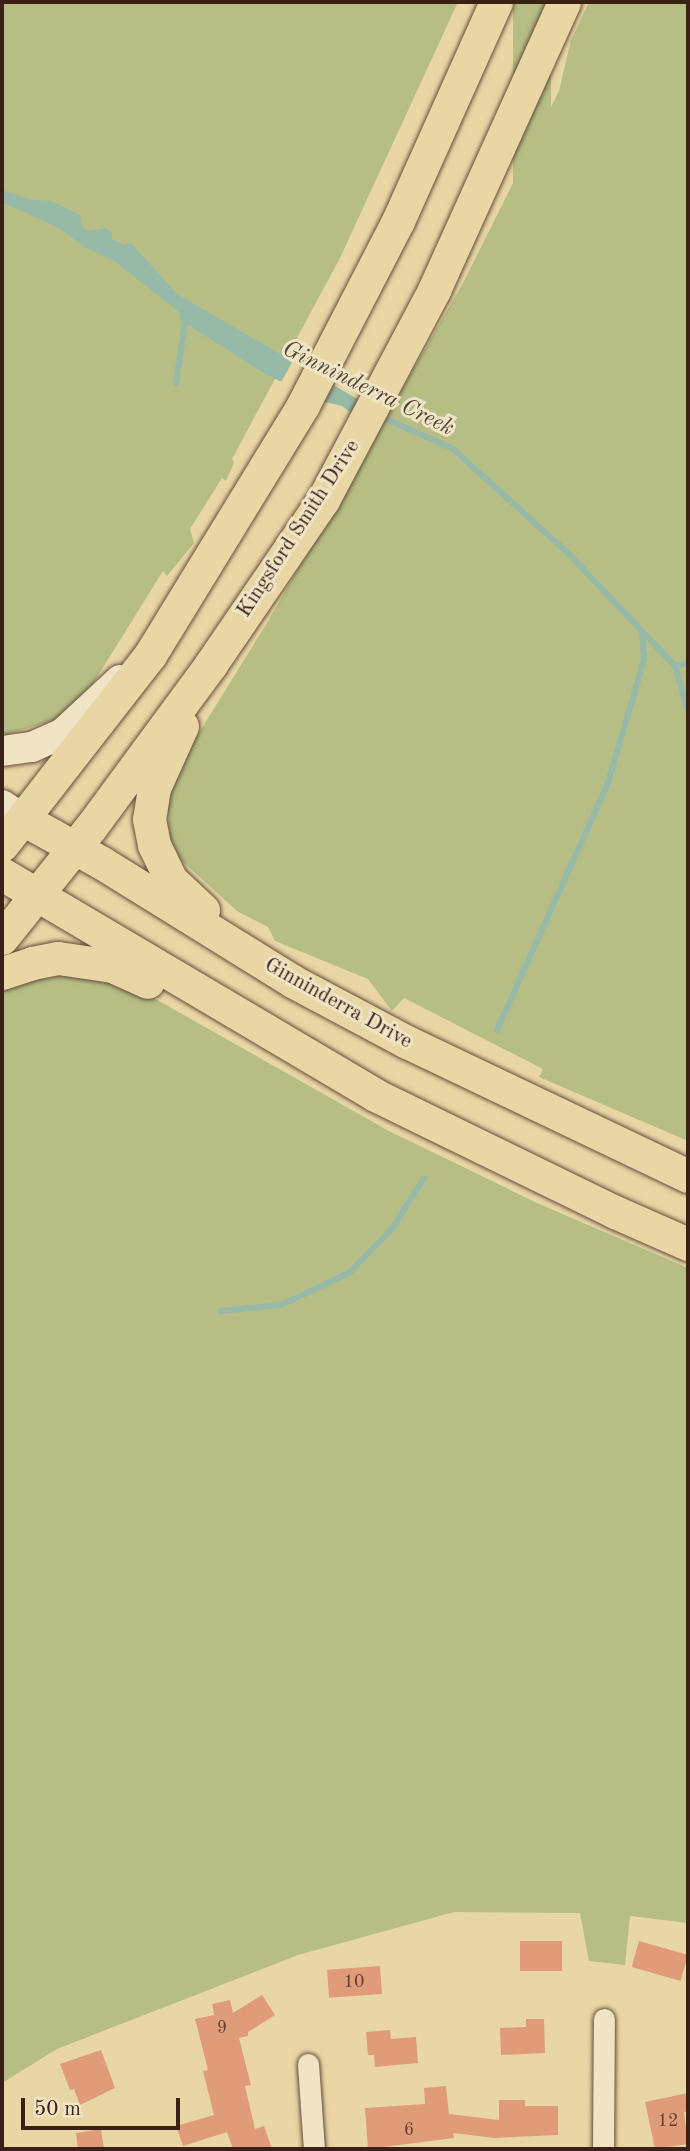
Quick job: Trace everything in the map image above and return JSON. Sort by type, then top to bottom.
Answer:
[{"type":"main road","points":[[2,845],[12,812],[150,655],[263,471],[342,332],[398,221],[496,2]]},
{"type":"main road","name":"Kingsford Smith Drive","points":[[2,938],[38,896],[211,664],[323,500],[434,290],[564,2]]},
{"type":"main road","points":[[2,751],[32,747],[63,733],[90,705],[150,655]]},
{"type":"main road","points":[[211,664],[150,799],[149,819],[154,845],[171,880],[186,896],[294,982]]},
{"type":"main road","name":"Ginninderra Drive","points":[[12,812],[294,982],[420,1048],[688,1176]]},
{"type":"main road","points":[[2,874],[375,1095],[615,1212],[688,1244]]},
{"type":"main road","points":[[2,973],[58,958],[86,960],[112,967],[242,1018]]},
{"type":"street","points":[[603,2149],[604,2019]]},
{"type":"street","points":[[308,2064],[314,2149]]},
{"type":"green space","points":[[2,2],[458,2],[340,258],[232,459],[234,463],[226,481],[222,478],[190,529],[194,543],[167,576],[163,571],[74,714],[2,736]]},
{"type":"green space","points":[[513,2],[551,2],[551,308],[513,308]]},
{"type":"green space","points":[[589,2],[688,2],[688,1141],[539,1077],[543,1069],[404,998],[392,1011],[368,979],[275,941],[268,927],[237,911],[171,851],[166,786],[267,623],[462,285],[559,91],[571,40]]},
{"type":"green space","points":[[45,965],[122,980],[389,1131],[537,1203],[688,1268],[688,1923],[630,1916],[625,1965],[589,1961],[580,1913],[454,1912],[298,1955],[57,2049],[2,2083],[2,986]]},
{"type":"shaded area","points":[[2,190],[28,199],[54,202],[80,215],[82,228],[89,231],[106,228],[112,233],[112,239],[124,245],[131,243],[177,294],[359,400],[351,413],[342,406],[325,402],[267,375],[180,320],[180,313],[113,260],[84,247],[59,228],[2,202]]},
{"type":"pier","points":[[295,357],[334,379],[319,407],[279,385]]},
{"type":"building","points":[[520,1941],[562,1941],[562,1971],[520,1971]]},
{"type":"building","points":[[639,1941],[688,1955],[681,1981],[632,1967]]},
{"type":"building","points":[[380,1966],[382,1994],[329,1998],[327,1970]]},
{"type":"building","points":[[262,1995],[275,2015],[248,2032],[248,2036],[239,2038],[251,2085],[245,2086],[255,2129],[264,2126],[272,2149],[233,2149],[227,2132],[183,2146],[176,2126],[214,2115],[203,2071],[208,2070],[195,2019],[214,2015],[212,2004],[230,2000],[233,2013]]},
{"type":"building","points":[[526,2019],[544,2019],[545,2053],[501,2055],[500,2028],[526,2027]]},
{"type":"building","points":[[390,2030],[391,2039],[416,2037],[418,2063],[375,2067],[374,2055],[368,2055],[366,2032]]},
{"type":"building","points":[[101,2050],[115,2088],[80,2105],[74,2089],[70,2090],[60,2064]]},
{"type":"building","points":[[446,2086],[449,2114],[499,2120],[499,2100],[525,2100],[525,2106],[558,2106],[558,2135],[494,2138],[453,2133],[454,2138],[368,2149],[365,2108],[425,2104],[424,2088]]},
{"type":"building","points":[[688,2093],[688,2111],[684,2112],[688,2144],[655,2149],[645,2102]]},
{"type":"building","points":[[101,2129],[104,2149],[78,2149],[76,2133]]},
{"type":"waterway","points":[[176,383],[186,316]]},
{"type":"waterway","name":"Ginninderra Creek","points":[[379,416],[452,448],[569,554],[675,666],[688,711]]},
{"type":"waterway","points":[[497,1030],[608,783],[644,660],[642,634]]},
{"type":"waterway","points":[[675,666],[688,663]]},
{"type":"waterway","points":[[220,1311],[281,1305],[349,1273],[392,1229],[424,1178]]}]
